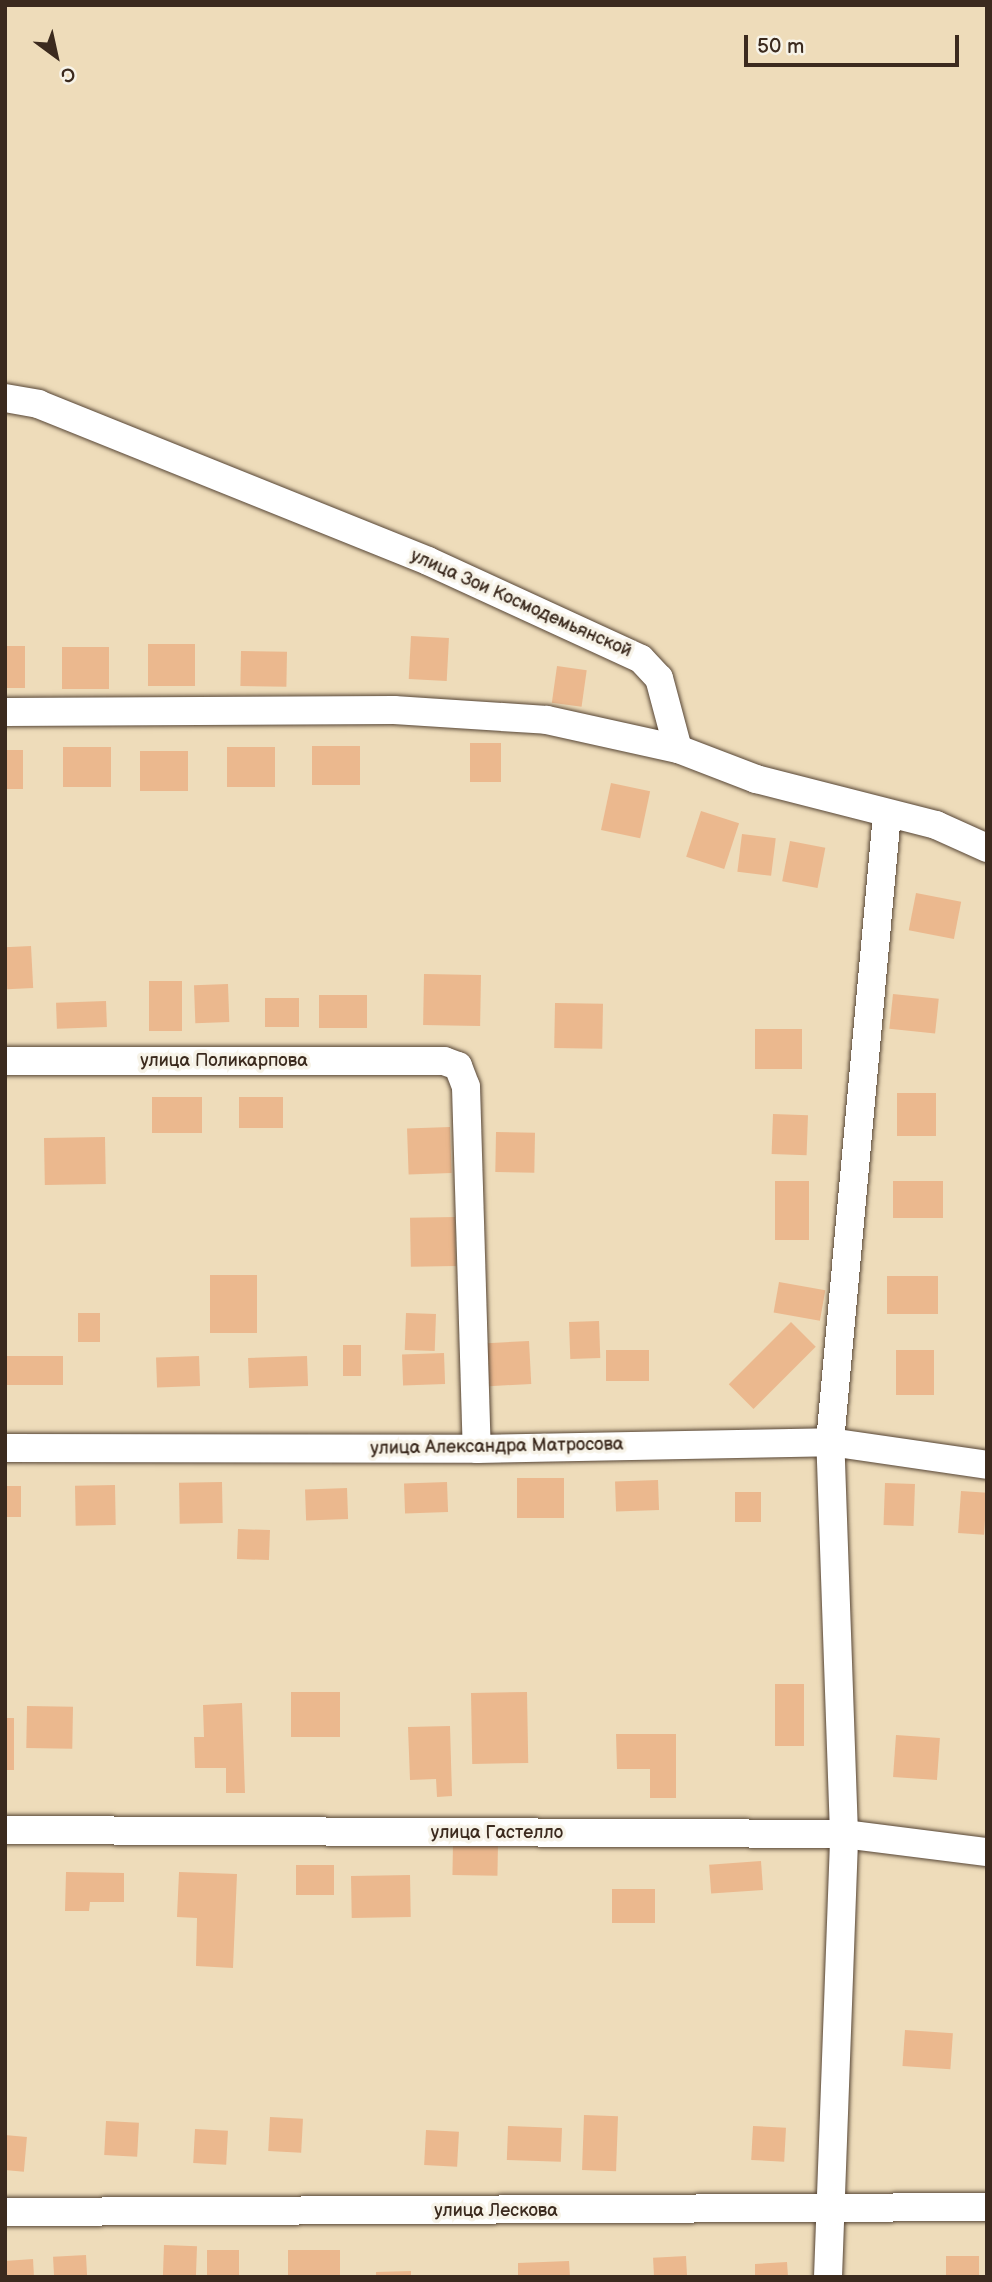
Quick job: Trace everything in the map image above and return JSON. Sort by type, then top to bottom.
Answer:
[{"type":"street","name":"улица Зои Космодемьянской","points":[[5,398],[38,404],[428,561],[641,659],[659,678],[678,749]]},
{"type":"street","points":[[5,712],[394,710],[547,720],[678,749],[756,779],[887,816],[936,825],[987,848]]},
{"type":"street","points":[[828,2277],[833,2210],[844,1834],[830,1442],[887,816]]},
{"type":"street","name":"улица Поликарпова","points":[[5,1061],[444,1062],[458,1066],[466,1087],[477,1449]]},
{"type":"street","name":"улица Александра Матросова","points":[[5,1448],[477,1449],[830,1442],[987,1465]]},
{"type":"street","name":"улица Гастелло","points":[[5,1830],[844,1834],[987,1852]]},
{"type":"street","name":"улица Лескова","points":[[5,2212],[833,2210],[987,2207]]},
{"type":"building","points":[[411,636],[449,638],[447,681],[409,679]]},
{"type":"building","points":[[148,644],[195,644],[195,686],[148,686]]},
{"type":"building","points":[[5,646],[25,646],[25,688],[5,688]]},
{"type":"building","points":[[62,647],[109,647],[109,689],[62,689]]},
{"type":"building","points":[[241,651],[287,652],[286,687],[240,686]]},
{"type":"building","points":[[557,666],[587,670],[582,707],[552,703]]},
{"type":"building","points":[[470,743],[501,743],[501,782],[470,782]]},
{"type":"building","points":[[312,746],[360,746],[360,785],[312,785]]},
{"type":"building","points":[[63,747],[111,747],[111,787],[63,787]]},
{"type":"building","points":[[227,747],[275,747],[275,787],[227,787]]},
{"type":"building","points":[[5,750],[23,750],[23,789],[5,789]]},
{"type":"building","points":[[140,751],[188,751],[188,791],[140,791]]},
{"type":"building","points":[[611,783],[650,791],[640,838],[601,830]]},
{"type":"building","points":[[701,811],[739,823],[724,869],[686,857]]},
{"type":"building","points":[[742,834],[776,838],[771,876],[737,872]]},
{"type":"building","points":[[790,841],[825,848],[818,888],[782,881]]},
{"type":"building","points":[[916,893],[961,902],[954,939],[909,930]]},
{"type":"building","points":[[31,946],[33,988],[7,989],[5,947]]},
{"type":"building","points":[[424,974],[481,975],[480,1026],[423,1025]]},
{"type":"building","points":[[149,981],[182,981],[182,1031],[149,1031]]},
{"type":"building","points":[[228,984],[229,1022],[195,1023],[194,985]]},
{"type":"building","points":[[893,994],[939,999],[935,1034],[889,1029]]},
{"type":"building","points":[[319,995],[367,995],[367,1028],[319,1028]]},
{"type":"building","points":[[265,998],[299,998],[299,1027],[265,1027]]},
{"type":"building","points":[[106,1001],[107,1027],[57,1029],[56,1003]]},
{"type":"building","points":[[555,1003],[603,1004],[602,1049],[554,1048]]},
{"type":"building","points":[[755,1029],[802,1029],[802,1069],[755,1069]]},
{"type":"building","points":[[897,1093],[936,1093],[936,1136],[897,1136]]},
{"type":"building","points":[[152,1097],[202,1097],[202,1133],[152,1133]]},
{"type":"building","points":[[239,1097],[283,1097],[283,1128],[239,1128]]},
{"type":"building","points":[[773,1114],[808,1115],[807,1155],[772,1154]]},
{"type":"building","points":[[450,1127],[452,1173],[409,1174],[407,1129]]},
{"type":"building","points":[[496,1132],[535,1133],[534,1173],[495,1172]]},
{"type":"building","points":[[105,1137],[106,1184],[45,1185],[44,1138]]},
{"type":"building","points":[[775,1181],[809,1181],[809,1240],[775,1240]]},
{"type":"building","points":[[893,1181],[943,1181],[943,1218],[893,1218]]},
{"type":"building","points":[[455,1217],[456,1266],[411,1267],[410,1218]]},
{"type":"building","points":[[210,1275],[257,1275],[257,1333],[210,1333]]},
{"type":"building","points":[[887,1276],[938,1276],[938,1314],[887,1314]]},
{"type":"building","points":[[779,1282],[825,1290],[820,1321],[774,1313]]},
{"type":"building","points":[[78,1313],[100,1313],[100,1342],[78,1342]]},
{"type":"building","points":[[406,1313],[436,1314],[435,1351],[405,1350]]},
{"type":"building","points":[[599,1321],[600,1358],[570,1359],[569,1322]]},
{"type":"building","points":[[791,1322],[816,1347],[754,1409],[729,1384]]},
{"type":"building","points":[[529,1341],[531,1384],[489,1386],[487,1343]]},
{"type":"building","points":[[343,1345],[361,1345],[361,1376],[343,1376]]},
{"type":"building","points":[[606,1350],[649,1350],[649,1381],[606,1381]]},
{"type":"building","points":[[896,1350],[934,1350],[934,1395],[896,1395]]},
{"type":"building","points":[[444,1353],[445,1384],[403,1385],[402,1354]]},
{"type":"building","points":[[5,1356],[63,1356],[63,1385],[5,1385]]},
{"type":"building","points":[[199,1356],[200,1386],[157,1387],[156,1358]]},
{"type":"building","points":[[307,1356],[308,1386],[249,1388],[248,1358]]},
{"type":"building","points":[[517,1478],[564,1478],[564,1518],[517,1518]]},
{"type":"building","points":[[658,1480],[659,1510],[616,1511],[615,1482]]},
{"type":"building","points":[[222,1482],[223,1523],[180,1524],[179,1483]]},
{"type":"building","points":[[447,1482],[448,1512],[405,1513],[404,1484]]},
{"type":"building","points":[[885,1483],[915,1484],[914,1526],[884,1525]]},
{"type":"building","points":[[115,1485],[116,1525],[76,1526],[75,1486]]},
{"type":"building","points":[[5,1486],[21,1486],[21,1517],[5,1517]]},
{"type":"building","points":[[347,1488],[348,1519],[306,1520],[305,1489]]},
{"type":"building","points":[[961,1491],[987,1493],[984,1535],[958,1533]]},
{"type":"building","points":[[735,1492],[761,1492],[761,1522],[735,1522]]},
{"type":"building","points":[[238,1529],[270,1530],[269,1560],[237,1559]]},
{"type":"building","points":[[775,1684],[804,1684],[804,1746],[775,1746]]},
{"type":"building","points":[[291,1692],[340,1692],[340,1737],[291,1737]]},
{"type":"building","points":[[527,1692],[528,1763],[472,1764],[471,1693]]},
{"type":"building","points":[[242,1703],[245,1793],[226,1793],[226,1768],[195,1768],[194,1737],[204,1737],[203,1705]]},
{"type":"building","points":[[27,1706],[73,1707],[72,1749],[26,1748]]},
{"type":"building","points":[[5,1718],[14,1718],[14,1770],[5,1770]]},
{"type":"building","points":[[450,1726],[452,1796],[437,1797],[436,1779],[410,1780],[408,1727]]},
{"type":"building","points":[[616,1734],[676,1734],[676,1798],[650,1798],[650,1769],[617,1769]]},
{"type":"building","points":[[896,1735],[940,1738],[937,1780],[893,1777]]},
{"type":"building","points":[[453,1843],[498,1844],[497,1876],[452,1875]]},
{"type":"building","points":[[761,1861],[763,1890],[711,1894],[709,1865]]},
{"type":"building","points":[[296,1865],[334,1865],[334,1895],[296,1895]]},
{"type":"building","points":[[66,1872],[124,1873],[124,1902],[90,1902],[89,1911],[65,1911]]},
{"type":"building","points":[[179,1872],[237,1874],[233,1968],[196,1966],[197,1918],[177,1917]]},
{"type":"building","points":[[410,1875],[411,1917],[352,1918],[351,1876]]},
{"type":"building","points":[[612,1889],[655,1889],[655,1923],[612,1923]]},
{"type":"building","points":[[905,2030],[953,2033],[950,2069],[902,2066]]},
{"type":"building","points":[[584,2115],[618,2116],[616,2171],[582,2170]]},
{"type":"building","points":[[270,2117],[303,2119],[301,2153],[268,2151]]},
{"type":"building","points":[[106,2121],[139,2123],[137,2157],[104,2155]]},
{"type":"building","points":[[508,2126],[562,2128],[561,2162],[507,2160]]},
{"type":"building","points":[[753,2126],[786,2128],[784,2162],[751,2160]]},
{"type":"building","points":[[195,2129],[228,2131],[226,2165],[193,2163]]},
{"type":"building","points":[[426,2130],[459,2132],[457,2167],[424,2165]]},
{"type":"building","points":[[5,2135],[27,2137],[24,2172],[5,2170]]},
{"type":"building","points":[[164,2245],[197,2246],[196,2277],[163,2277]]},
{"type":"building","points":[[207,2250],[239,2250],[239,2277],[207,2277]]},
{"type":"building","points":[[288,2250],[340,2250],[340,2277],[288,2277]]},
{"type":"building","points":[[86,2255],[87,2277],[54,2277],[53,2257]]},
{"type":"building","points":[[686,2256],[687,2277],[654,2277],[653,2258]]},
{"type":"building","points":[[946,2256],[979,2256],[979,2277],[946,2277]]},
{"type":"building","points":[[33,2259],[34,2277],[5,2277],[5,2261]]},
{"type":"building","points":[[569,2261],[570,2277],[518,2277],[518,2263]]},
{"type":"building","points":[[787,2262],[788,2277],[755,2277],[755,2264]]},
{"type":"building","points":[[411,2271],[411,2277],[376,2277],[376,2272]]}]
